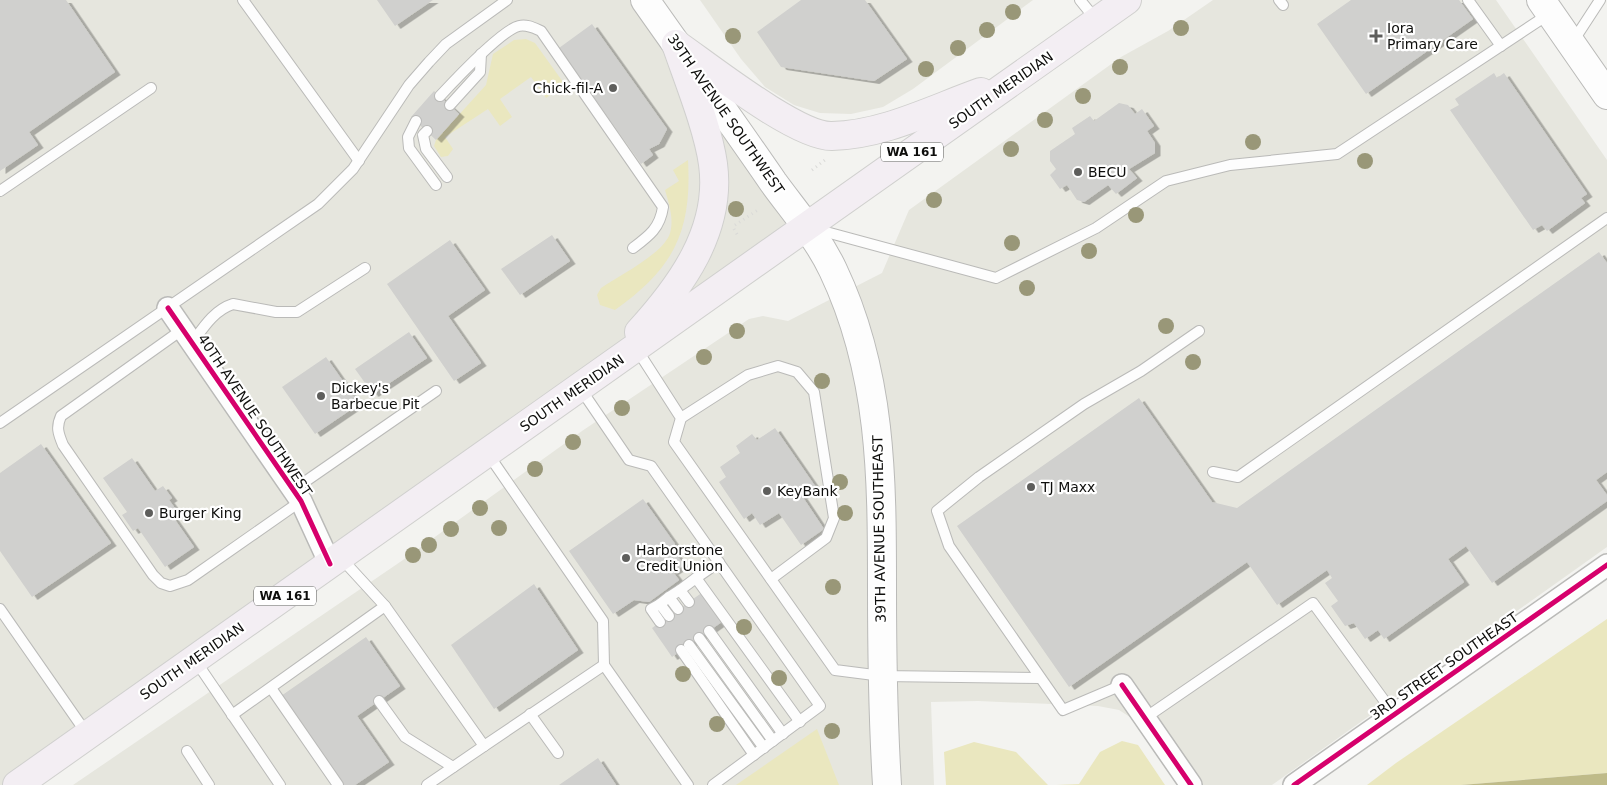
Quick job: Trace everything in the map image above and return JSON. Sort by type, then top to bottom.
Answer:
[{"type":"main road","name":"39TH AVENUE SOUTHWEST","points":[[645,0],[807,227]]},
{"type":"main road","name":"SOUTH MERIDIAN","points":[[17,785],[1127,0]]},
{"type":"main road","points":[[1545,6],[1607,95]]},
{"type":"main road","points":[[676,44],[780,116],[810,132],[830,136],[892,125],[1017,78]]},
{"type":"main road","points":[[605,370],[660,309],[686,274],[701,247],[709,220],[714,191],[713,164],[676,44]]},
{"type":"main road","name":"39TH AVENUE SOUTHEAST","points":[[807,227],[832,268],[848,304],[873,398],[881,462],[882,676],[887,785]]},
{"type":"street","name":"40TH AVENUE SOUTHWEST","points":[[168,308],[297,496],[335,560]]},
{"type":"street","name":"3RD STREET SOUTHEAST","points":[[1294,785],[1607,565]]},
{"type":"street","points":[[1122,685],[1191,785]]},
{"type":"lane","points":[[243,0],[359,161]]},
{"type":"lane","points":[[0,424],[318,204],[336,188],[359,161],[409,85],[428,62],[446,44],[506,0]]},
{"type":"lane","points":[[1080,0],[1097,21]]},
{"type":"lane","points":[[1468,0],[1501,46]]},
{"type":"lane","points":[[1572,44],[1600,0]]},
{"type":"lane","points":[[807,227],[996,278],[1096,228],[1166,181],[1230,165],[1337,154],[1501,46],[1545,6]]},
{"type":"lane","points":[[440,96],[481,54],[517,26],[529,25],[541,31],[663,207],[655,232],[633,248]]},
{"type":"lane","points":[[450,105],[480,72],[481,54]]},
{"type":"lane","points":[[0,191],[151,88]]},
{"type":"lane","points":[[416,121],[408,137],[409,148],[436,185]]},
{"type":"lane","points":[[426,131],[423,135],[426,149],[447,177]]},
{"type":"lane","points":[[1213,472],[1238,477],[1606,220]]},
{"type":"lane","points":[[365,268],[297,312],[276,312],[233,304],[226,306],[188,336],[126,369],[61,416],[57,424],[57,433],[63,445],[153,575],[161,583],[177,586],[245,540],[297,496],[436,391]]},
{"type":"lane","points":[[1122,685],[1063,710],[948,546],[937,511],[979,477],[1084,404],[1141,371],[1199,331]]},
{"type":"lane","points":[[636,348],[681,418]]},
{"type":"lane","points":[[770,579],[826,538],[834,518],[814,392],[797,372],[778,366],[748,374],[681,418],[674,442],[770,579],[834,670],[882,676],[1040,678]]},
{"type":"lane","points":[[580,387],[629,460],[651,466],[820,706],[713,785]]},
{"type":"lane","points":[[487,453],[603,621],[604,665],[688,785]]},
{"type":"lane","points":[[335,560],[386,606],[484,746]]},
{"type":"lane","points":[[664,619],[651,609],[719,562]]},
{"type":"lane","points":[[696,578],[800,722]]},
{"type":"lane","points":[[680,590],[689,602]]},
{"type":"lane","points":[[669,597],[678,609]]},
{"type":"lane","points":[[1145,718],[1313,603],[1394,714]]},
{"type":"lane","points":[[232,715],[386,606]]},
{"type":"lane","points":[[0,609],[88,735]]},
{"type":"lane","points":[[709,631],[783,734]]},
{"type":"lane","points":[[699,638],[773,742]]},
{"type":"lane","points":[[754,755],[685,648],[764,748]]},
{"type":"lane","points":[[194,660],[280,785]]},
{"type":"lane","points":[[427,785],[604,665]]},
{"type":"lane","points":[[271,688],[338,785]]},
{"type":"lane","points":[[378,700],[405,737],[453,767]]},
{"type":"lane","points":[[530,714],[558,753]]},
{"type":"lane","points":[[187,751],[209,785]]},
{"type":"path","points":[[732,227],[758,210]]},
{"type":"shaded area","points":[[0,0],[647,0],[807,227],[17,785],[0,785]]},
{"type":"shaded area","points":[[700,0],[1033,0],[913,89],[883,107],[851,114],[820,113],[794,105],[765,87],[741,59]]},
{"type":"shaded area","points":[[1213,0],[1496,0],[1607,160],[1607,547],[1272,785],[1177,785],[1133,719],[1119,710],[1098,706],[978,701],[931,702],[934,785],[73,785],[403,560],[582,431],[749,319],[763,316],[788,321],[882,273],[909,210],[1121,57],[1168,31]]},
{"type":"shaded area","points":[[526,39],[535,43],[563,82],[561,88],[546,98],[531,77],[500,99],[512,117],[500,126],[488,109],[445,137],[453,149],[448,156],[441,157],[434,146],[436,140],[486,85],[493,54],[514,40]]},
{"type":"shaded area","points":[[688,160],[687,208],[675,246],[665,263],[652,279],[615,310],[600,305],[597,295],[601,288],[648,258],[657,251],[669,236],[671,230],[670,207],[665,190],[679,181],[673,170]]},
{"type":"shaded area","points":[[1607,619],[1607,773],[1461,785],[1367,785],[1396,763]]},
{"type":"shaded area","points":[[817,729],[839,785],[736,785]]},
{"type":"shaded area","points":[[1122,741],[1138,745],[1165,785],[1056,785],[1079,784],[1100,752]]},
{"type":"shaded area","points":[[974,742],[1016,752],[1048,785],[946,785],[944,752]]},
{"type":"shaded area","points":[[1607,773],[1607,785],[1461,785]]},
{"type":"building","points":[[0,0],[66,0],[115,72],[29,132],[38,145],[0,171]]},
{"type":"building","points":[[377,0],[433,0],[395,26]]},
{"type":"building","points":[[801,0],[865,0],[907,59],[874,81],[781,67],[757,32]]},
{"type":"building","points":[[1351,0],[1459,0],[1473,19],[1366,94],[1317,24]]},
{"type":"building","name":"Chick-fil-A","points":[[592,24],[667,129],[659,144],[649,149],[653,155],[641,164],[559,48]]},
{"type":"building","points":[[1494,73],[1497,78],[1504,73],[1587,194],[1581,198],[1585,203],[1547,231],[1542,225],[1533,230],[1450,110],[1459,105],[1455,99]]},
{"type":"building","points":[[434,91],[459,114],[436,140],[411,117]]},
{"type":"building","points":[[1119,103],[1128,105],[1135,114],[1142,109],[1154,126],[1147,131],[1155,143],[1155,153],[1129,169],[1137,178],[1116,194],[1108,185],[1084,202],[1077,200],[1067,185],[1060,189],[1050,175],[1056,169],[1050,161],[1050,151],[1075,134],[1072,128],[1090,116],[1094,121]]},
{"type":"building","points":[[552,235],[570,261],[520,295],[501,269]]},
{"type":"building","points":[[450,240],[485,290],[448,316],[481,363],[454,381],[387,284]]},
{"type":"building","points":[[1599,252],[1607,263],[1607,472],[1596,480],[1607,495],[1607,501],[1492,583],[1466,546],[1448,559],[1464,582],[1384,639],[1378,630],[1365,639],[1354,623],[1345,626],[1331,606],[1338,601],[1325,583],[1332,578],[1327,570],[1277,605],[1247,562],[1069,687],[957,526],[1139,398],[1212,502],[1237,508]]},
{"type":"building","points":[[409,332],[427,358],[373,394],[355,369]]},
{"type":"building","name":"Dickey's Barbecue Pit","points":[[326,357],[359,404],[315,434],[282,387]]},
{"type":"building","name":"KeyBank","points":[[775,428],[815,486],[802,496],[824,529],[801,545],[779,513],[760,525],[752,513],[744,519],[719,482],[726,477],[720,467],[740,453],[736,446],[752,434],[757,440]]},
{"type":"building","points":[[41,444],[111,543],[32,597],[0,551],[0,473]]},
{"type":"building","name":"Burger King","points":[[132,458],[155,491],[163,486],[172,498],[169,500],[177,511],[171,514],[194,547],[165,567],[138,528],[133,531],[122,515],[127,512],[103,478]]},
{"type":"building","name":"Harborstone Credit Union","points":[[643,499],[675,544],[671,547],[684,565],[673,572],[679,580],[649,602],[634,600],[613,614],[569,551]]},
{"type":"building","points":[[534,584],[578,650],[494,709],[451,645]]},
{"type":"building","points":[[703,592],[723,621],[672,657],[652,628]]},
{"type":"building","points":[[366,637],[400,686],[357,716],[389,762],[355,785],[344,785],[281,696]]},
{"type":"building","points":[[598,758],[616,785],[559,785]]},
{"type":"cycle path","points":[[168,308],[301,501],[330,564]]},
{"type":"cycle path","points":[[1294,785],[1607,565]]},
{"type":"cycle path","points":[[1122,685],[1191,785]]},
{"type":"place","name":"Iora Primary Care","points":[[1376,36]]},
{"type":"place","name":"Chick-fil-A","points":[[613,88]]},
{"type":"place","name":"BECU","points":[[1078,172]]},
{"type":"place","name":"Dickey's Barbecue Pit","points":[[321,396]]},
{"type":"place","name":"TJ Maxx","points":[[1031,487]]},
{"type":"place","name":"KeyBank","points":[[767,491]]},
{"type":"place","name":"Burger King","points":[[149,513]]},
{"type":"place","name":"Harborstone Credit Union","points":[[626,558]]}]
